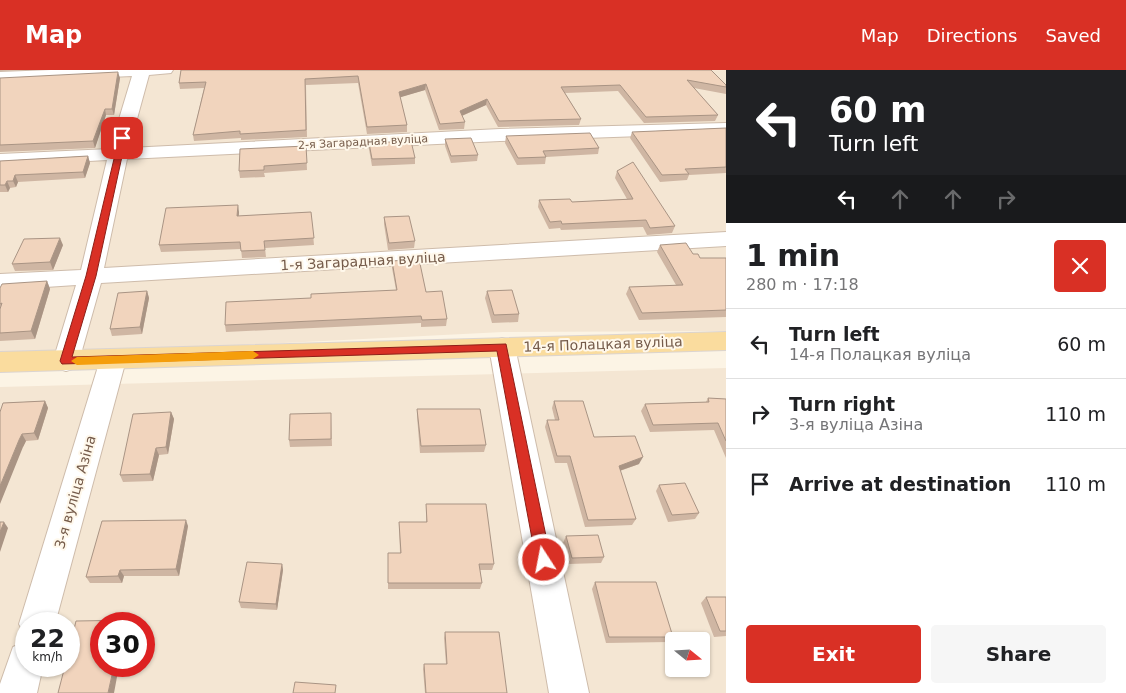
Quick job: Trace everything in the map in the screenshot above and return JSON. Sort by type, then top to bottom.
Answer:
[{"type":"main road","name":"14-я Полацкая вуліца","points":[[0,362],[726,341]]},
{"type":"street","points":[[66,361],[91,276],[118,155],[142,70]]},
{"type":"street","points":[[0,77],[165,70]]},
{"type":"street","name":"2-я Загарадная вуліца","points":[[0,160],[500,135],[726,128]]},
{"type":"street","name":"1-я Загарадная вуліца","points":[[0,282],[726,239]]},
{"type":"street","points":[[502,347],[569,693]]},
{"type":"street","name":"3-я вуліца Азіна","points":[[40,612],[113,360]]},
{"type":"street","points":[[17,693],[21,677]]},
{"type":"shaded area","points":[[0,70],[726,70],[726,331],[503,332],[0,357]]},
{"type":"shaded area","points":[[726,368],[726,693],[0,693],[0,387]]},
{"type":"building","points":[[181,70],[711,70],[726,87],[687,80],[718,115],[646,117],[620,85],[561,87],[581,119],[499,121],[487,99],[460,111],[465,122],[440,124],[426,84],[399,92],[407,125],[367,127],[358,76],[305,79],[306,130],[240,134],[240,131],[193,135],[206,82],[179,83]]},
{"type":"building","points":[[118,72],[112,109],[105,109],[93,141],[0,145],[0,78]]},
{"type":"building","points":[[726,128],[726,167],[685,169],[689,174],[662,175],[632,132]]},
{"type":"building","points":[[590,133],[599,148],[543,151],[546,157],[518,158],[506,136]]},
{"type":"building","points":[[471,138],[478,155],[451,156],[445,139]]},
{"type":"building","points":[[411,141],[415,158],[372,159],[369,143]]},
{"type":"building","points":[[306,146],[307,163],[264,166],[264,170],[239,171],[240,149]]},
{"type":"building","points":[[88,156],[83,172],[15,175],[13,181],[7,181],[5,185],[0,185],[0,161]]},
{"type":"building","points":[[633,162],[675,226],[650,228],[646,220],[562,224],[561,221],[550,222],[539,200],[570,199],[572,202],[633,199],[617,171]]},
{"type":"building","points":[[238,205],[237,216],[311,212],[314,238],[264,241],[265,250],[241,251],[240,242],[159,245],[166,208]]},
{"type":"building","points":[[409,216],[415,241],[389,243],[384,217]]},
{"type":"building","points":[[60,238],[50,262],[12,264],[24,239]]},
{"type":"building","points":[[686,243],[693,254],[698,254],[700,258],[726,258],[726,310],[642,313],[629,287],[683,285],[660,245]]},
{"type":"building","points":[[419,259],[426,292],[442,291],[447,319],[422,320],[421,316],[225,325],[226,302],[311,298],[311,294],[397,290],[392,261]]},
{"type":"building","points":[[47,281],[31,331],[0,333],[0,309],[2,303],[0,304],[0,288],[2,284]]},
{"type":"building","points":[[512,290],[519,314],[494,315],[487,291]]},
{"type":"building","points":[[147,291],[140,327],[110,329],[118,293]]},
{"type":"building","points":[[708,398],[726,399],[726,441],[718,423],[653,425],[645,404],[709,402]]},
{"type":"building","points":[[45,401],[34,433],[22,434],[0,486],[0,412],[3,403]]},
{"type":"building","points":[[554,401],[583,401],[594,437],[635,436],[643,457],[619,466],[636,519],[588,520],[570,456],[557,456],[547,420],[559,420]]},
{"type":"building","points":[[417,409],[480,409],[486,445],[421,446]]},
{"type":"building","points":[[171,412],[166,447],[156,448],[150,474],[120,475],[133,414]]},
{"type":"building","points":[[331,413],[331,439],[289,440],[290,414]]},
{"type":"building","points":[[685,483],[699,513],[672,515],[659,485]]},
{"type":"building","points":[[426,504],[486,504],[494,564],[479,564],[482,583],[388,583],[388,553],[401,553],[399,522],[427,522]]},
{"type":"building","points":[[186,520],[176,569],[120,570],[118,576],[86,577],[102,521]]},
{"type":"building","points":[[0,522],[4,522],[0,532]]},
{"type":"building","points":[[598,535],[604,557],[572,558],[566,536]]},
{"type":"building","points":[[247,562],[282,564],[276,604],[239,602]]},
{"type":"building","points":[[595,582],[656,582],[671,632],[665,632],[665,637],[609,637]]},
{"type":"building","points":[[706,597],[726,597],[726,631],[720,631]]},
{"type":"building","points":[[80,621],[90,621],[90,677],[112,677],[108,693],[58,693],[62,677],[80,677]]},
{"type":"building","points":[[445,632],[499,632],[507,693],[426,693],[424,664],[447,664]]},
{"type":"building","points":[[295,682],[336,685],[335,693],[293,693]]},
{"type":"slow traffic","points":[[77,361],[253,355]]},
{"type":"route","points":[[122,138],[91,276],[66,361],[502,347],[508,369],[544,560]]}]
